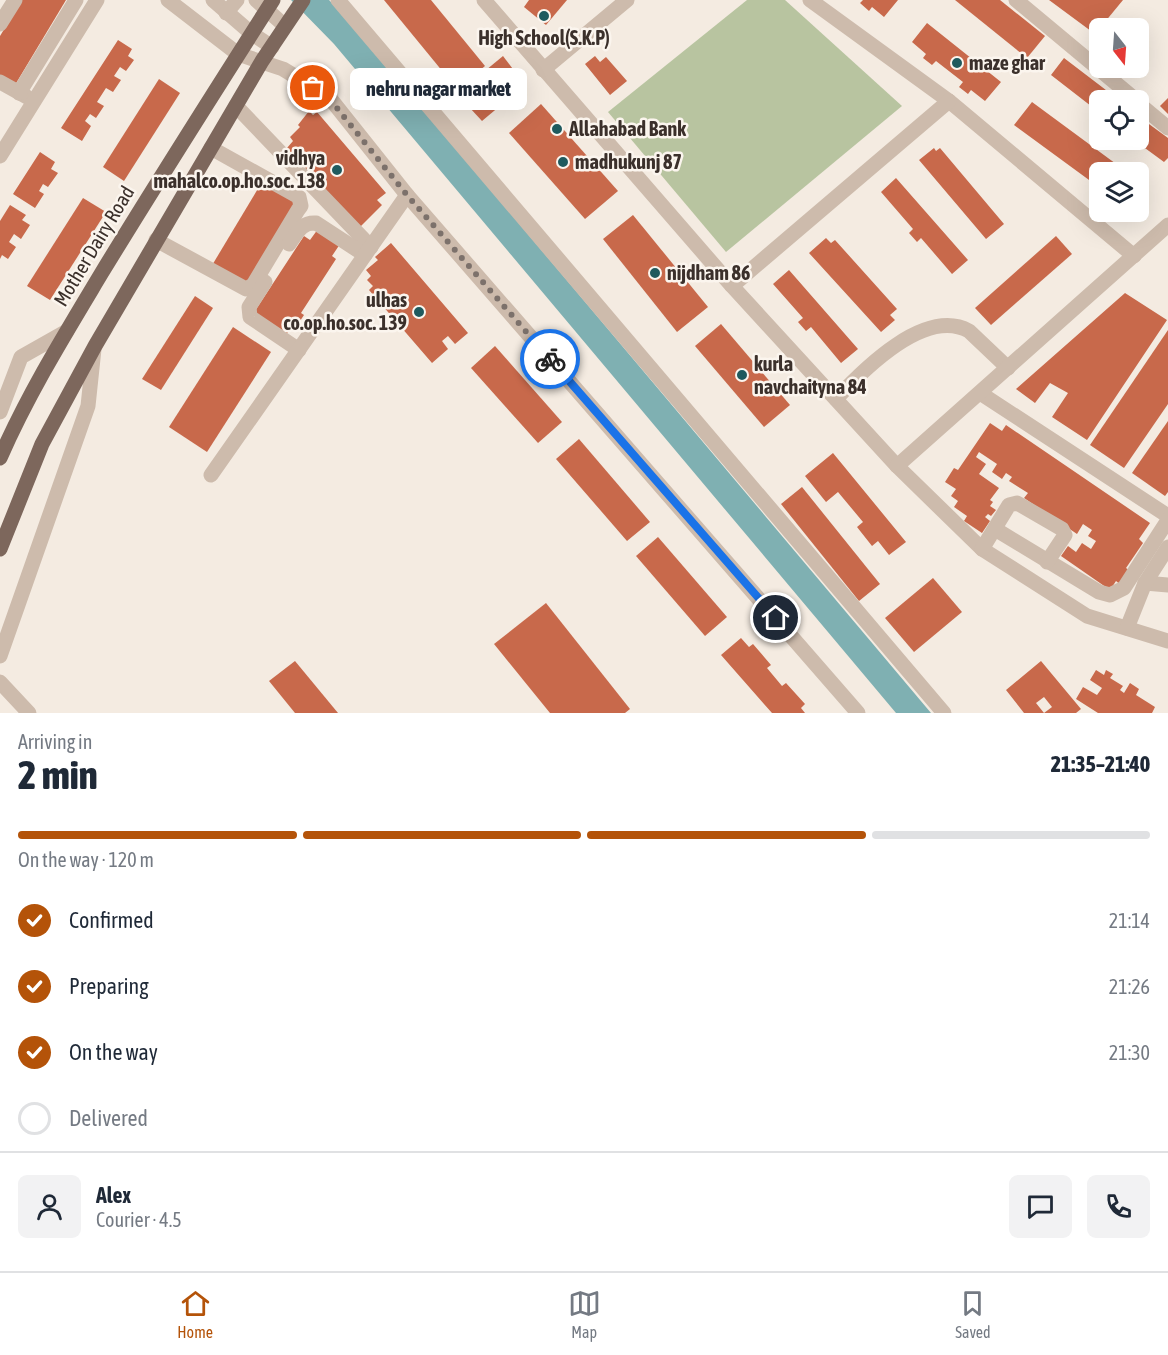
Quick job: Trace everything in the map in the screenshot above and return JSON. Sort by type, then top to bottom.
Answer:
[{"type":"main road","points":[[0,549],[42,444],[95,346],[262,61],[303,0]]},
{"type":"main road","name":"Mother Dairy Road","points":[[0,458],[17,419],[53,354],[251,33],[265,4]]},
{"type":"street","points":[[0,24],[15,0]]},
{"type":"street","points":[[19,93],[76,0]]},
{"type":"street","points":[[0,156],[97,0]]},
{"type":"street","points":[[168,0],[238,54],[283,69],[328,97],[407,195],[852,711]]},
{"type":"street","points":[[213,0],[251,33],[272,47]]},
{"type":"street","points":[[226,13],[237,0]]},
{"type":"street","points":[[338,0],[944,713]]},
{"type":"street","points":[[484,0],[732,286],[897,466],[982,549],[1087,616],[1168,641]]},
{"type":"street","points":[[543,70],[627,0]]},
{"type":"street","points":[[810,0],[949,101],[1134,256]]},
{"type":"street","points":[[1016,0],[1123,90]]},
{"type":"street","points":[[265,4],[289,21]]},
{"type":"street","points":[[61,25],[77,33]]},
{"type":"street","points":[[0,82],[35,101]]},
{"type":"street","points":[[732,286],[949,101]]},
{"type":"street","points":[[236,106],[368,251]]},
{"type":"street","points":[[1149,112],[1168,128]]},
{"type":"street","points":[[156,240],[241,289],[246,289],[253,285],[301,206],[299,197],[211,148]]},
{"type":"street","points":[[211,475],[407,195]]},
{"type":"street","points":[[299,351],[250,317],[248,312],[298,230],[306,224],[316,223],[368,251]]},
{"type":"street","points":[[897,466],[1168,225]]},
{"type":"street","points":[[836,399],[875,360],[922,331],[937,327],[963,327],[1008,368]]},
{"type":"street","name":"Mother Dairy Road","points":[[0,412],[21,357],[67,332]]},
{"type":"street","points":[[0,656],[88,406],[95,346]]},
{"type":"street","points":[[980,393],[1168,518],[1124,588],[1110,596],[1047,562],[995,529]]},
{"type":"street","points":[[982,549],[1009,505],[1017,503],[1062,529],[1065,535],[1047,562]]},
{"type":"street","points":[[1127,628],[1145,584],[1168,547]]},
{"type":"street","points":[[1145,584],[1168,585]]},
{"type":"street","points":[[0,682],[28,713]]},
{"type":"green space","points":[[747,0],[785,0],[902,106],[726,252],[608,112]]},
{"type":"water","points":[[291,0],[329,0],[342,13],[931,713],[896,713],[334,44]]},
{"type":"building","points":[[22,0],[66,0],[15,85],[0,76],[0,36]]},
{"type":"building","points":[[384,0],[431,0],[485,66],[457,89]]},
{"type":"building","name":"High School(S.K.P)","points":[[529,0],[567,0],[546,25],[524,7]]},
{"type":"building","points":[[863,0],[898,0],[884,17],[872,7],[869,11],[860,3]]},
{"type":"building","points":[[955,0],[1000,0],[1045,36],[1027,58]]},
{"type":"building","points":[[1049,0],[1123,0],[1108,18],[1089,18],[1089,30]]},
{"type":"building","name":"maze ghar","points":[[927,23],[1001,82],[985,101],[971,90],[968,94],[959,87],[963,82],[936,61],[932,65],[923,58],[926,54],[912,42]]},
{"type":"building","points":[[118,40],[132,49],[128,56],[134,60],[126,71],[120,67],[114,76],[121,80],[113,92],[106,88],[97,102],[104,106],[96,118],[90,114],[85,121],[91,126],[82,141],[61,128]]},
{"type":"building","points":[[503,56],[525,85],[482,121],[457,94]]},
{"type":"building","points":[[595,56],[600,62],[606,57],[627,81],[610,95],[585,64]]},
{"type":"building","points":[[1064,58],[1106,90],[1089,90],[1089,104],[1051,75]]},
{"type":"building","points":[[159,79],[180,93],[124,181],[103,167]]},
{"type":"building","points":[[1168,98],[1168,114],[1160,106]]},
{"type":"building","points":[[1032,102],[1089,144],[1089,150],[1097,150],[1113,162],[1089,162],[1089,180],[1014,125]]},
{"type":"building","name":"madhukunj 87","points":[[541,104],[618,191],[585,219],[509,133]]},
{"type":"building","name":"vidhya mahalco.op.ho.soc. 138","points":[[309,111],[313,115],[317,112],[386,193],[377,200],[382,205],[358,229],[287,148],[293,141],[290,137],[300,127],[298,125]]},
{"type":"building","points":[[1149,124],[1168,138],[1168,158],[1164,162],[1148,150]]},
{"type":"building","points":[[934,148],[936,151],[940,148],[1004,224],[986,239],[919,160]]},
{"type":"building","points":[[40,152],[55,162],[51,169],[58,173],[48,187],[43,184],[39,191],[44,194],[35,208],[13,194]]},
{"type":"building","points":[[896,178],[968,260],[952,274],[921,238],[917,242],[909,233],[913,229],[881,192]]},
{"type":"building","points":[[262,182],[297,204],[246,287],[211,267]]},
{"type":"building","points":[[83,198],[106,212],[50,300],[27,286]]},
{"type":"building","points":[[10,205],[26,215],[22,220],[30,225],[21,239],[14,234],[9,242],[16,247],[8,259],[2,255],[0,259],[0,221]]},
{"type":"building","name":"nijdham 86","points":[[633,215],[708,307],[677,332],[603,239]]},
{"type":"building","points":[[318,229],[340,244],[332,256],[336,259],[301,313],[304,315],[294,330],[291,328],[286,335],[253,314],[304,236],[310,240]]},
{"type":"building","points":[[1056,236],[1072,254],[991,325],[975,308]]},
{"type":"building","points":[[826,238],[831,243],[835,240],[897,309],[890,315],[895,320],[881,332],[809,253]]},
{"type":"building","name":"ulhas co.op.ho.soc. 139","points":[[391,243],[468,333],[455,344],[448,336],[442,341],[448,349],[432,363],[369,290],[373,286],[367,280],[371,276],[366,270],[378,260],[375,257]]},
{"type":"building","points":[[789,270],[858,349],[841,363],[811,327],[806,331],[798,322],[803,318],[773,284]]},
{"type":"building","points":[[1125,293],[1167,320],[1087,440],[1052,417],[1068,393],[1050,383],[1035,403],[1016,389]]},
{"type":"building","points":[[195,296],[213,308],[161,390],[142,379]]},
{"type":"building","name":"kurla navchaityna 84","points":[[721,324],[790,405],[764,427],[695,346]]},
{"type":"building","points":[[233,327],[271,352],[207,452],[169,427]]},
{"type":"building","points":[[1168,330],[1168,404],[1124,468],[1090,445]]},
{"type":"building","points":[[495,346],[562,422],[538,443],[471,368]]},
{"type":"building","points":[[1168,421],[1168,492],[1165,496],[1132,473]]},
{"type":"building","points":[[990,423],[1002,431],[1006,425],[1150,523],[1139,539],[1143,543],[1126,568],[1130,571],[1121,585],[1116,581],[1110,590],[1061,556],[1068,546],[1076,552],[1082,543],[1091,549],[1096,541],[1088,536],[1092,530],[1083,524],[1077,534],[1024,498],[1028,493],[1009,481],[1012,477],[1006,473],[1002,479],[992,472],[997,464],[979,452],[976,457],[986,464],[979,474],[999,488],[990,500],[993,502],[990,506],[996,510],[991,516],[988,514],[985,517],[990,521],[982,533],[964,521],[967,516],[954,507],[958,501],[951,496],[956,489],[945,482],[954,468],[958,470]]},
{"type":"building","points":[[579,439],[650,522],[627,541],[556,459]]},
{"type":"building","points":[[833,453],[906,542],[889,555],[878,541],[872,546],[857,527],[863,522],[838,492],[826,502],[805,476]]},
{"type":"building","points":[[802,487],[880,584],[859,601],[781,504]]},
{"type":"building","points":[[658,537],[727,617],[705,636],[636,556]]},
{"type":"building","points":[[933,578],[962,612],[914,652],[885,618]]},
{"type":"building","points":[[546,603],[630,709],[625,713],[550,713],[494,644]]},
{"type":"building","points":[[741,638],[749,647],[753,644],[771,665],[767,668],[782,686],[786,683],[805,704],[801,708],[805,713],[772,713],[721,655]]},
{"type":"building","points":[[295,661],[338,713],[295,713],[269,681]]},
{"type":"building","points":[[1041,661],[1081,709],[1076,713],[1044,713],[1024,713],[1006,690]],"holes":[[[1044,697],[1052,707],[1044,713],[1036,703]]]},
{"type":"building","points":[[1096,670],[1104,675],[1106,670],[1113,674],[1110,678],[1123,686],[1120,690],[1124,693],[1130,683],[1139,689],[1136,695],[1155,707],[1152,713],[1098,713],[1076,699],[1083,687],[1097,695],[1102,688],[1090,680]]},
{"type":"way so far","points":[[313,88],[328,97],[407,195],[550,359]]},
{"type":"place","name":"High School(S.K.P)","points":[[544,16]]},
{"type":"place","name":"maze ghar","points":[[957,63]]},
{"type":"place","name":"nehru nagar market","points":[[313,88]]},
{"type":"place","name":"Allahabad Bank","points":[[557,129]]},
{"type":"place","name":"madhukunj 87","points":[[563,162]]},
{"type":"place","name":"vidhya mahalco.op.ho.soc. 138","points":[[337,170]]},
{"type":"place","name":"nijdham 86","points":[[655,273]]},
{"type":"place","name":"ulhas co.op.ho.soc. 139","points":[[419,312]]},
{"type":"place","name":"kurla navchaityna 84","points":[[742,375]]},
{"type":"route","points":[[550,359],[776,618]]}]
